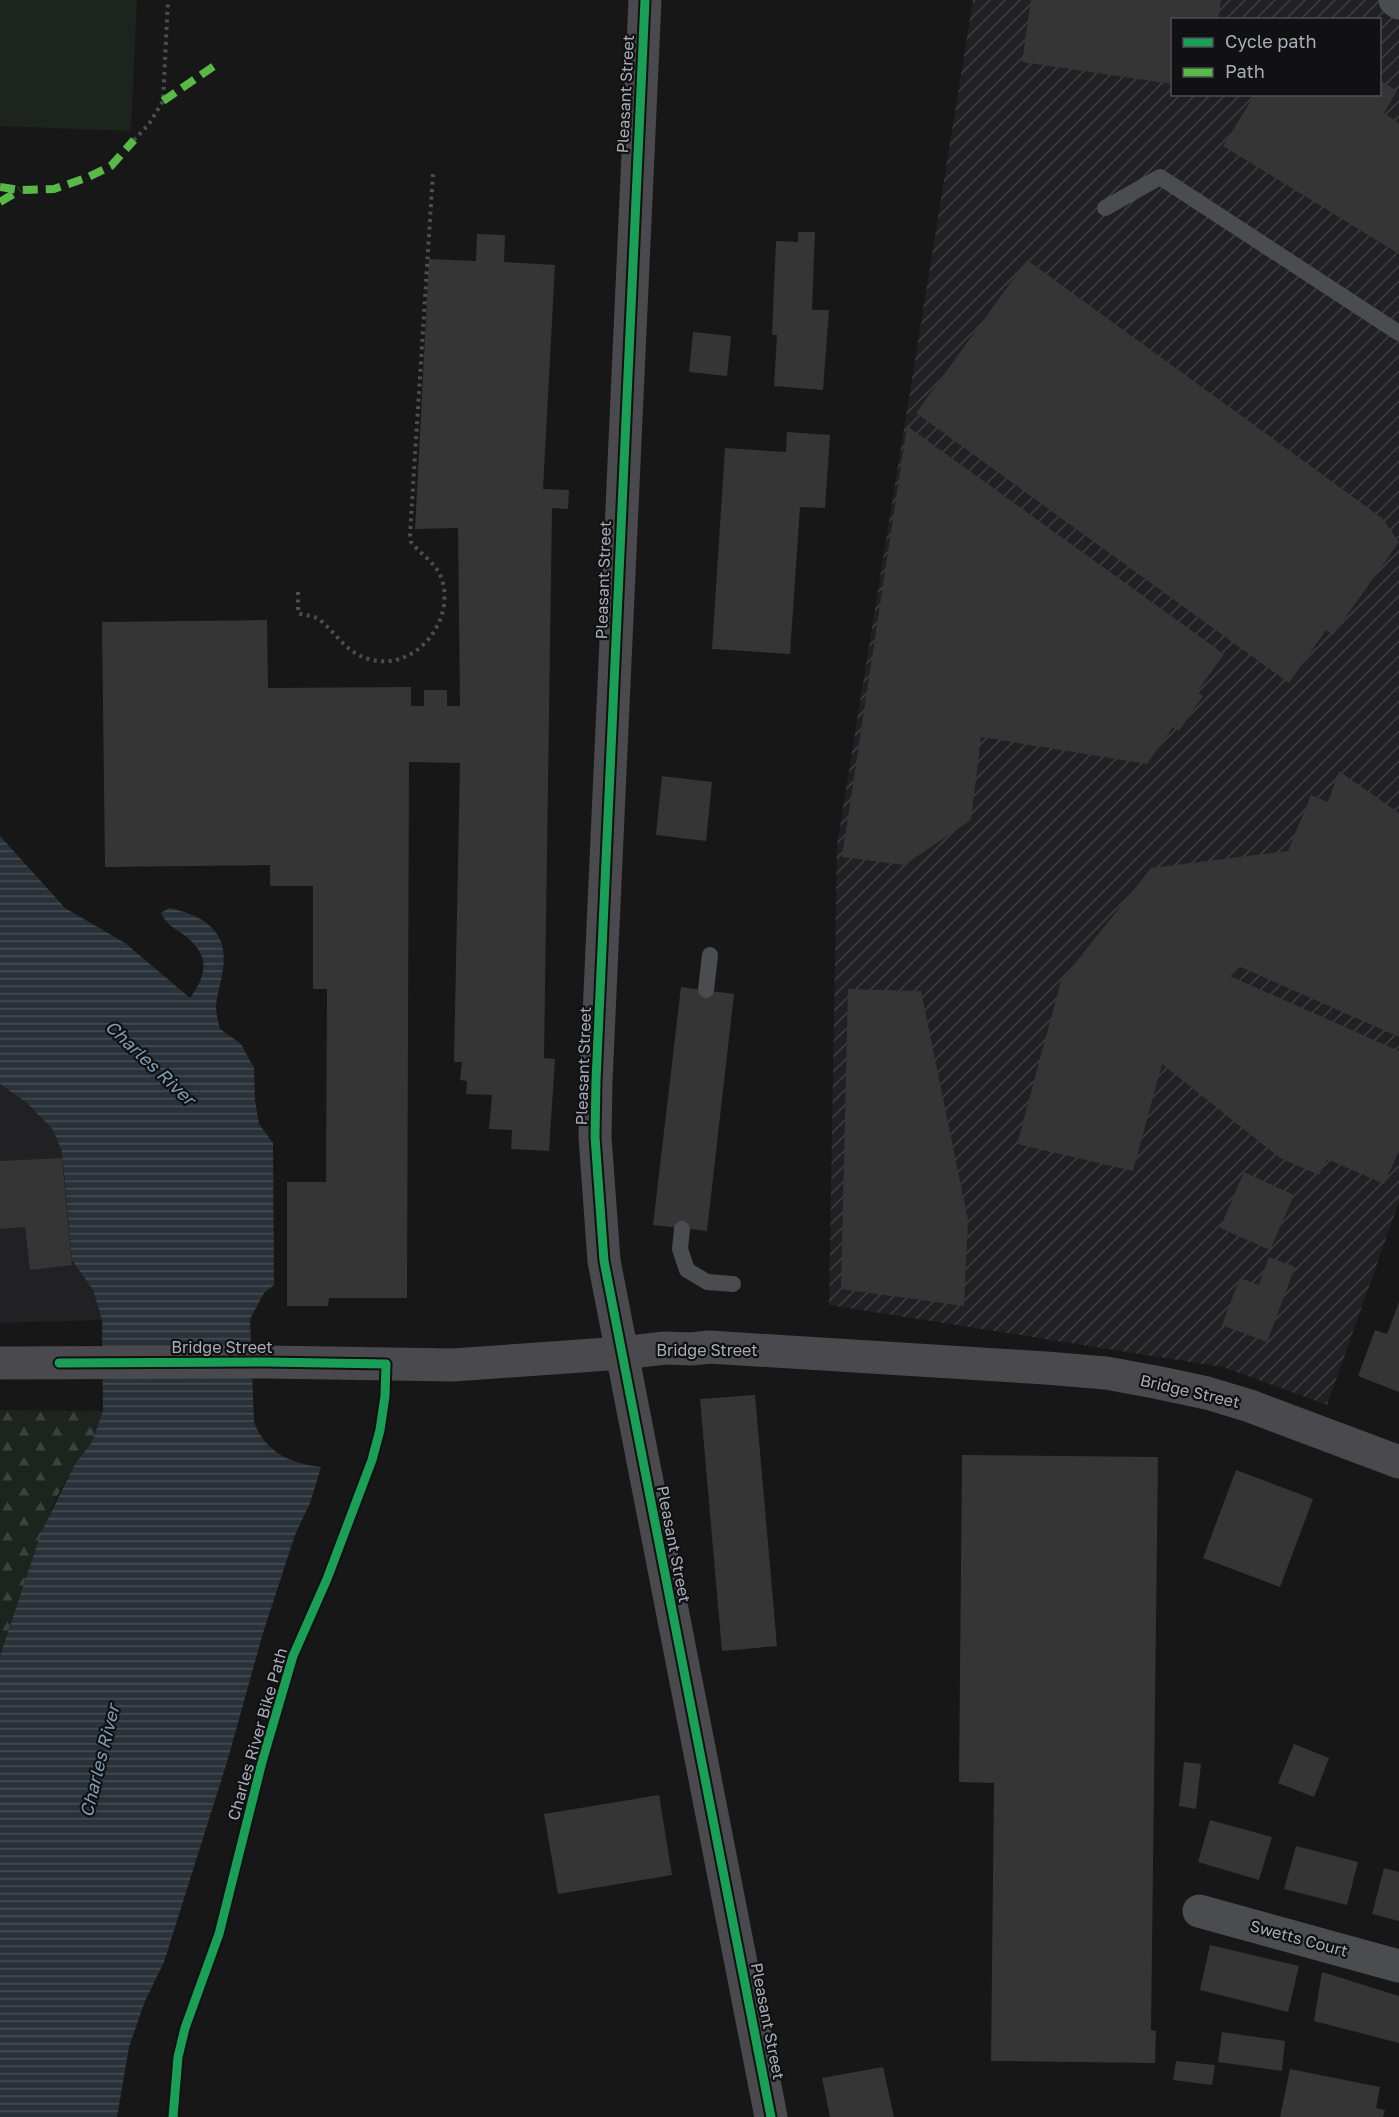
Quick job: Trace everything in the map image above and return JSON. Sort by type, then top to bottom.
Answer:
[{"type":"street","name":"Pleasant Street","points":[[645,0],[596,1081],[596,1137],[604,1261],[771,2117]]},
{"type":"street","points":[[1395,0],[1399,3]]},
{"type":"street","name":"Bridge Street","points":[[0,1363],[266,1362],[453,1365],[665,1348],[729,1347],[915,1358],[1106,1373],[1155,1382],[1229,1400],[1292,1421],[1399,1462]]},
{"type":"street","name":"Swetts Court","points":[[1199,1911],[1399,1966]]},
{"type":"lane","points":[[1105,208],[1160,177],[1399,333]]},
{"type":"lane","points":[[706,990],[710,955]]},
{"type":"lane","points":[[682,1229],[680,1249],[687,1270],[707,1282],[733,1284]]},
{"type":"path","points":[[134,140],[149,124],[163,101],[168,0]]},
{"type":"path","points":[[298,592],[298,613],[319,620],[352,652],[371,660],[386,661],[402,658],[417,650],[431,638],[439,625],[445,592],[441,577],[436,566],[411,542],[410,534],[433,173]]},
{"type":"shaded area","points":[[973,0],[1399,0],[1399,1202],[1327,1405],[1223,1367],[829,1305],[837,845]]},
{"type":"shaded area","points":[[0,1084],[27,1103],[53,1130],[62,1152],[72,1260],[93,1290],[102,1320],[0,1323]]},
{"type":"green space","points":[[0,0],[137,0],[131,131],[0,126]]},
{"type":"green space","points":[[0,1410],[103,1411],[92,1442],[75,1464],[55,1500],[0,1656]]},
{"type":"water","name":"Charles River","points":[[0,836],[65,908],[125,943],[190,998],[202,975],[201,954],[189,939],[166,922],[161,913],[169,908],[192,915],[202,920],[217,934],[224,955],[216,1006],[219,1026],[241,1044],[254,1068],[255,1101],[259,1124],[273,1143],[274,1285],[264,1293],[250,1319],[254,1422],[265,1441],[280,1455],[299,1463],[321,1467],[310,1503],[295,1535],[263,1633],[227,1762],[164,1962],[145,2001],[129,2047],[117,2117],[0,2117],[0,1656],[41,1533],[75,1464],[92,1442],[103,1411],[102,1320],[93,1290],[72,1260],[62,1152],[53,1130],[27,1103],[0,1084]]},
{"type":"building","points":[[1031,0],[1221,0],[1218,18],[1171,18],[1171,84],[1022,62]]},
{"type":"building","points":[[1381,81],[1397,91],[1384,113],[1399,123],[1399,254],[1223,146],[1254,96],[1381,96]]},
{"type":"building","points":[[798,232],[815,232],[812,310],[829,310],[823,390],[774,386],[777,335],[772,335],[776,241],[798,242]]},
{"type":"building","points":[[477,234],[505,235],[504,262],[555,265],[543,489],[569,490],[568,509],[552,508],[544,1058],[555,1059],[549,1151],[511,1149],[512,1130],[489,1129],[492,1095],[466,1094],[467,1081],[460,1080],[462,1062],[454,1062],[460,763],[409,762],[407,1298],[329,1298],[328,1306],[287,1306],[287,1182],[326,1182],[327,989],[313,989],[313,886],[270,886],[270,865],[105,867],[102,622],[267,620],[268,688],[411,687],[411,706],[424,706],[424,690],[447,690],[447,706],[460,706],[458,528],[415,529],[429,259],[476,261]]},
{"type":"building","points":[[1027,260],[1382,518],[1399,542],[1333,635],[1326,630],[1289,683],[916,413]]},
{"type":"building","points":[[693,332],[731,336],[727,376],[689,372]]},
{"type":"building","points":[[907,426],[1224,654],[1197,692],[1203,696],[1179,731],[1173,727],[1147,764],[981,737],[971,820],[904,865],[842,857]]},
{"type":"building","points":[[787,432],[830,435],[825,508],[800,507],[790,654],[712,649],[725,448],[786,452]]},
{"type":"building","points":[[1339,771],[1399,813],[1399,1037],[1238,966],[1230,976],[1399,1051],[1399,1151],[1384,1184],[1327,1159],[1319,1175],[1280,1158],[1162,1064],[1133,1171],[1017,1144],[1061,981],[1151,868],[1288,851],[1311,795],[1328,802]]},
{"type":"building","points":[[662,776],[712,782],[706,841],[656,835]]},
{"type":"building","points":[[681,987],[734,994],[707,1231],[653,1225]]},
{"type":"building","points":[[848,989],[921,991],[968,1220],[964,1306],[841,1289]]},
{"type":"building","points":[[62,1158],[72,1265],[30,1270],[25,1227],[0,1229],[0,1161]]},
{"type":"building","points":[[1244,1172],[1294,1195],[1270,1250],[1220,1228]]},
{"type":"building","points":[[1269,1257],[1295,1267],[1267,1342],[1222,1325],[1240,1278],[1259,1285]]},
{"type":"building","points":[[1399,1302],[1399,1392],[1358,1376],[1375,1330],[1387,1334]]},
{"type":"building","points":[[755,1395],[777,1646],[722,1651],[700,1399]]},
{"type":"building","points":[[962,1455],[1158,1457],[1151,2030],[1156,2031],[1155,2063],[991,2061],[994,1783],[959,1782]]},
{"type":"building","points":[[1236,1470],[1313,1499],[1280,1587],[1203,1558]]},
{"type":"building","points":[[1294,1744],[1329,1758],[1314,1797],[1278,1783]]},
{"type":"building","points":[[1184,1762],[1201,1764],[1196,1809],[1179,1806]]},
{"type":"building","points":[[659,1795],[672,1875],[558,1894],[544,1814]]},
{"type":"building","points":[[1210,1820],[1272,1837],[1259,1880],[1198,1862]]},
{"type":"building","points":[[1296,1846],[1358,1862],[1347,1905],[1284,1889]]},
{"type":"building","points":[[1384,1868],[1399,1872],[1399,1921],[1372,1914]]},
{"type":"building","points":[[1210,1945],[1299,1966],[1288,2012],[1200,1990]]},
{"type":"building","points":[[1322,1972],[1399,1996],[1399,2043],[1314,2021]]},
{"type":"building","points":[[1222,2032],[1285,2041],[1282,2071],[1218,2062]]},
{"type":"building","points":[[1176,2061],[1215,2065],[1212,2085],[1173,2080]]},
{"type":"building","points":[[883,2067],[894,2117],[830,2117],[822,2078]]},
{"type":"building","points":[[1290,2069],[1380,2087],[1376,2108],[1385,2110],[1383,2117],[1280,2117]]},
{"type":"marked path","points":[[163,101],[220,62]]},
{"type":"marked path","points":[[0,187],[20,190],[54,189],[86,178],[111,166],[134,140]]},
{"type":"marked path","points":[[0,202],[20,190]]},
{"type":"cycle path","points":[[645,0],[595,1137],[604,1261],[771,2117]]},
{"type":"cycle path","name":"Charles River Bike Path","points":[[59,1363],[386,1364],[385,1396],[380,1430],[372,1460],[327,1579],[293,1656],[262,1762],[219,1934],[185,2028],[178,2057],[173,2117]]}]
